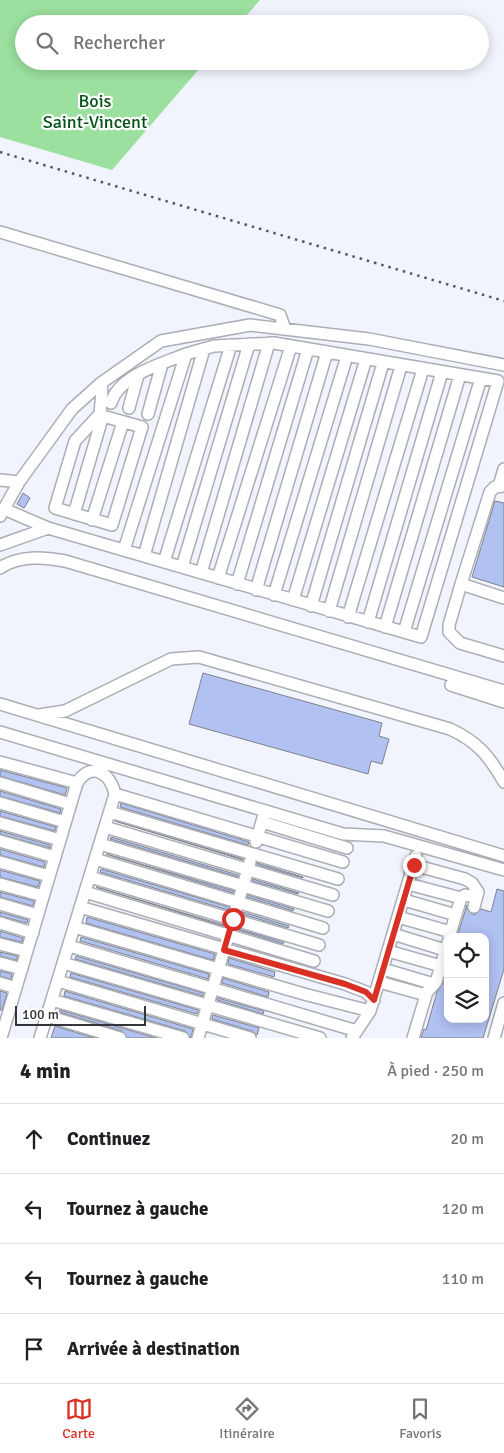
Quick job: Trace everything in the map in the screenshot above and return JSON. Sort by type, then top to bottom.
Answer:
[{"type":"lane","points":[[0,232],[280,315],[285,329]]},
{"type":"lane","points":[[111,403],[114,392],[138,375],[186,354],[231,345],[269,343],[498,381],[422,637],[256,590],[48,528],[2,512],[19,482],[72,409],[101,383],[161,341],[250,325],[369,339],[504,364]]},
{"type":"lane","points":[[201,573],[269,343]]},
{"type":"lane","points":[[182,567],[249,344]]},
{"type":"lane","points":[[164,562],[231,345]]},
{"type":"lane","points":[[218,578],[291,346]]},
{"type":"lane","points":[[144,556],[204,349]]},
{"type":"lane","points":[[237,584],[308,349]]},
{"type":"lane","points":[[256,590],[327,352]]},
{"type":"lane","points":[[124,550],[186,354]]},
{"type":"lane","points":[[274,595],[346,356]]},
{"type":"lane","points":[[292,600],[366,359]]},
{"type":"lane","points":[[311,606],[383,362]]},
{"type":"lane","points":[[148,414],[162,364]]},
{"type":"lane","points":[[329,611],[401,366]]},
{"type":"lane","points":[[348,617],[423,369]]},
{"type":"lane","points":[[368,622],[442,372]]},
{"type":"lane","points":[[129,408],[138,375]]},
{"type":"lane","points":[[386,627],[460,375]]},
{"type":"lane","points":[[404,632],[481,378]]},
{"type":"lane","points":[[74,514],[101,422],[99,415],[103,391],[101,383]]},
{"type":"lane","points":[[99,415],[142,427],[112,526],[55,508],[75,441],[99,415]]},
{"type":"lane","points":[[92,520],[123,422]]},
{"type":"lane","points":[[504,469],[501,486],[490,492],[448,624],[449,632],[460,643],[504,656]]},
{"type":"lane","points":[[0,480],[19,482]]},
{"type":"lane","points":[[0,545],[48,528]]},
{"type":"lane","points":[[0,568],[21,559],[44,557],[65,561],[504,691]]},
{"type":"lane","points":[[461,584],[504,598]]},
{"type":"lane","points":[[32,715],[65,711],[171,659],[199,657],[450,729],[479,746],[504,782]]},
{"type":"lane","points":[[451,685],[504,702]]},
{"type":"lane","points":[[0,704],[504,856]]},
{"type":"lane","points":[[0,732],[263,817],[347,848]]},
{"type":"lane","points":[[0,762],[77,783]]},
{"type":"lane","points":[[1,1038],[5,1004],[16,988],[22,970],[77,783],[88,771],[98,772],[113,784],[115,794],[47,1016],[43,1037]]},
{"type":"lane","points":[[0,783],[70,804]]},
{"type":"lane","points":[[115,794],[343,862]]},
{"type":"lane","points":[[0,803],[65,822]]},
{"type":"lane","points":[[110,812],[338,879]]},
{"type":"lane","points":[[198,1038],[263,817]]},
{"type":"lane","points":[[263,817],[343,834],[384,836],[504,870]]},
{"type":"lane","points":[[0,823],[60,840]]},
{"type":"lane","points":[[105,827],[333,895]]},
{"type":"lane","points":[[0,841],[55,857]]},
{"type":"lane","points":[[100,844],[328,911]]},
{"type":"lane","points":[[95,859],[323,928]]},
{"type":"lane","points":[[69,946],[213,987],[355,1034],[372,1005],[404,900],[408,884],[415,861],[472,883],[478,892],[475,902],[465,895],[461,898],[408,884]]},
{"type":"lane","points":[[0,862],[49,876]]},
{"type":"lane","points":[[90,877],[318,945]]},
{"type":"lane","points":[[0,884],[43,896]]},
{"type":"lane","points":[[85,892],[314,961]]},
{"type":"lane","points":[[450,933],[461,898]]},
{"type":"lane","points":[[404,900],[456,915]]},
{"type":"lane","points":[[0,904],[38,915]]},
{"type":"lane","points":[[80,907],[345,984],[366,992],[372,1005]]},
{"type":"lane","points":[[398,917],[444,938]]},
{"type":"lane","points":[[0,923],[33,933]]},
{"type":"lane","points":[[74,927],[218,969],[372,1005]]},
{"type":"lane","points":[[393,934],[444,940]]},
{"type":"lane","points":[[0,944],[27,951]]},
{"type":"lane","points":[[388,951],[441,966]]},
{"type":"lane","points":[[413,1038],[426,996],[434,984],[444,955]]},
{"type":"lane","points":[[0,963],[22,970]]},
{"type":"lane","points":[[63,963],[320,1038]]},
{"type":"lane","points":[[383,969],[434,984]]},
{"type":"lane","points":[[58,981],[250,1038]]},
{"type":"lane","points":[[379,982],[426,996]]},
{"type":"lane","points":[[0,983],[16,988]]},
{"type":"lane","points":[[52,1000],[183,1038]]},
{"type":"lane","points":[[494,1038],[504,1003]]},
{"type":"lane","points":[[47,1016],[120,1038]]},
{"type":"lane","points":[[500,1038],[504,1024]]},
{"type":"green space","name":"Bois Saint-Vincent","points":[[0,0],[260,0],[247,15],[15,15],[15,70],[198,70],[112,170],[0,137]]},
{"type":"building","points":[[23,493],[30,498],[24,508],[17,504]]},
{"type":"building","points":[[495,501],[504,503],[504,587],[472,577]]},
{"type":"building","points":[[203,673],[382,723],[379,736],[389,739],[382,764],[371,761],[368,774],[189,724]]},
{"type":"building","points":[[0,770],[67,788],[65,795],[0,776]]},
{"type":"building","points":[[0,791],[61,809],[60,813],[0,796]]},
{"type":"building","points":[[121,803],[249,842],[248,845],[120,807]]},
{"type":"building","points":[[0,811],[56,827],[55,831],[0,816]]},
{"type":"building","points":[[115,821],[243,859],[243,860]]},
{"type":"building","points":[[0,831],[50,845],[50,848],[0,834]]},
{"type":"building","points":[[111,837],[238,875],[238,877],[110,839]]},
{"type":"building","points":[[0,849],[45,862],[44,867],[0,855]]},
{"type":"building","points":[[106,854],[234,891],[233,893]]},
{"type":"building","points":[[257,863],[303,877],[303,878],[257,865]]},
{"type":"building","points":[[101,869],[229,907],[228,910],[100,872]]},
{"type":"building","points":[[0,870],[40,881],[38,887],[0,877]]},
{"type":"building","points":[[253,879],[299,893],[252,881]]},
{"type":"building","points":[[96,887],[224,925],[223,926]]},
{"type":"building","points":[[497,889],[504,891],[504,969],[489,1018],[489,933],[458,933],[467,905],[467,909],[472,914],[476,914],[481,909],[491,912]]},
{"type":"building","points":[[0,892],[34,901],[33,906],[0,897]]},
{"type":"building","points":[[248,895],[294,909],[293,911],[247,897]]},
{"type":"building","points":[[0,912],[28,920],[27,923],[0,916]]},
{"type":"building","points":[[243,912],[289,926],[288,928],[242,914]]},
{"type":"building","points":[[87,917],[215,954],[213,960],[86,923]]},
{"type":"building","points":[[238,929],[284,942],[283,944]]},
{"type":"building","points":[[0,931],[23,938],[22,942],[0,937]]},
{"type":"building","points":[[81,937],[209,974],[208,979],[80,941]]},
{"type":"building","points":[[0,952],[18,956],[16,960],[0,956]]},
{"type":"building","points":[[76,956],[203,993],[203,996],[75,959]]},
{"type":"building","points":[[229,958],[275,972],[274,977],[228,964]]},
{"type":"building","points":[[0,971],[12,974],[11,979],[0,976]]},
{"type":"building","points":[[71,973],[198,1010],[197,1014],[70,977]]},
{"type":"building","points":[[223,978],[269,992],[268,997],[222,983]]},
{"type":"building","points":[[444,982],[444,1023],[488,1023],[483,1038],[421,1038],[424,1029],[426,1030],[437,992]]},
{"type":"building","points":[[0,991],[7,993],[2,1010],[0,1010]]},
{"type":"building","points":[[65,991],[193,1029],[191,1038],[185,1031],[64,996]]},
{"type":"building","points":[[218,998],[264,1011],[263,1014],[217,1000]]},
{"type":"building","points":[[60,1010],[156,1038],[127,1038],[122,1031],[59,1012]]},
{"type":"building","points":[[213,1015],[259,1028],[257,1035],[252,1031],[212,1019]]},
{"type":"building","points":[[55,1026],[94,1038],[51,1038]]},
{"type":"railway","points":[[0,152],[504,301]]},
{"type":"route","points":[[233,919],[224,950],[345,984],[366,992],[374,1000],[414,865]]}]
